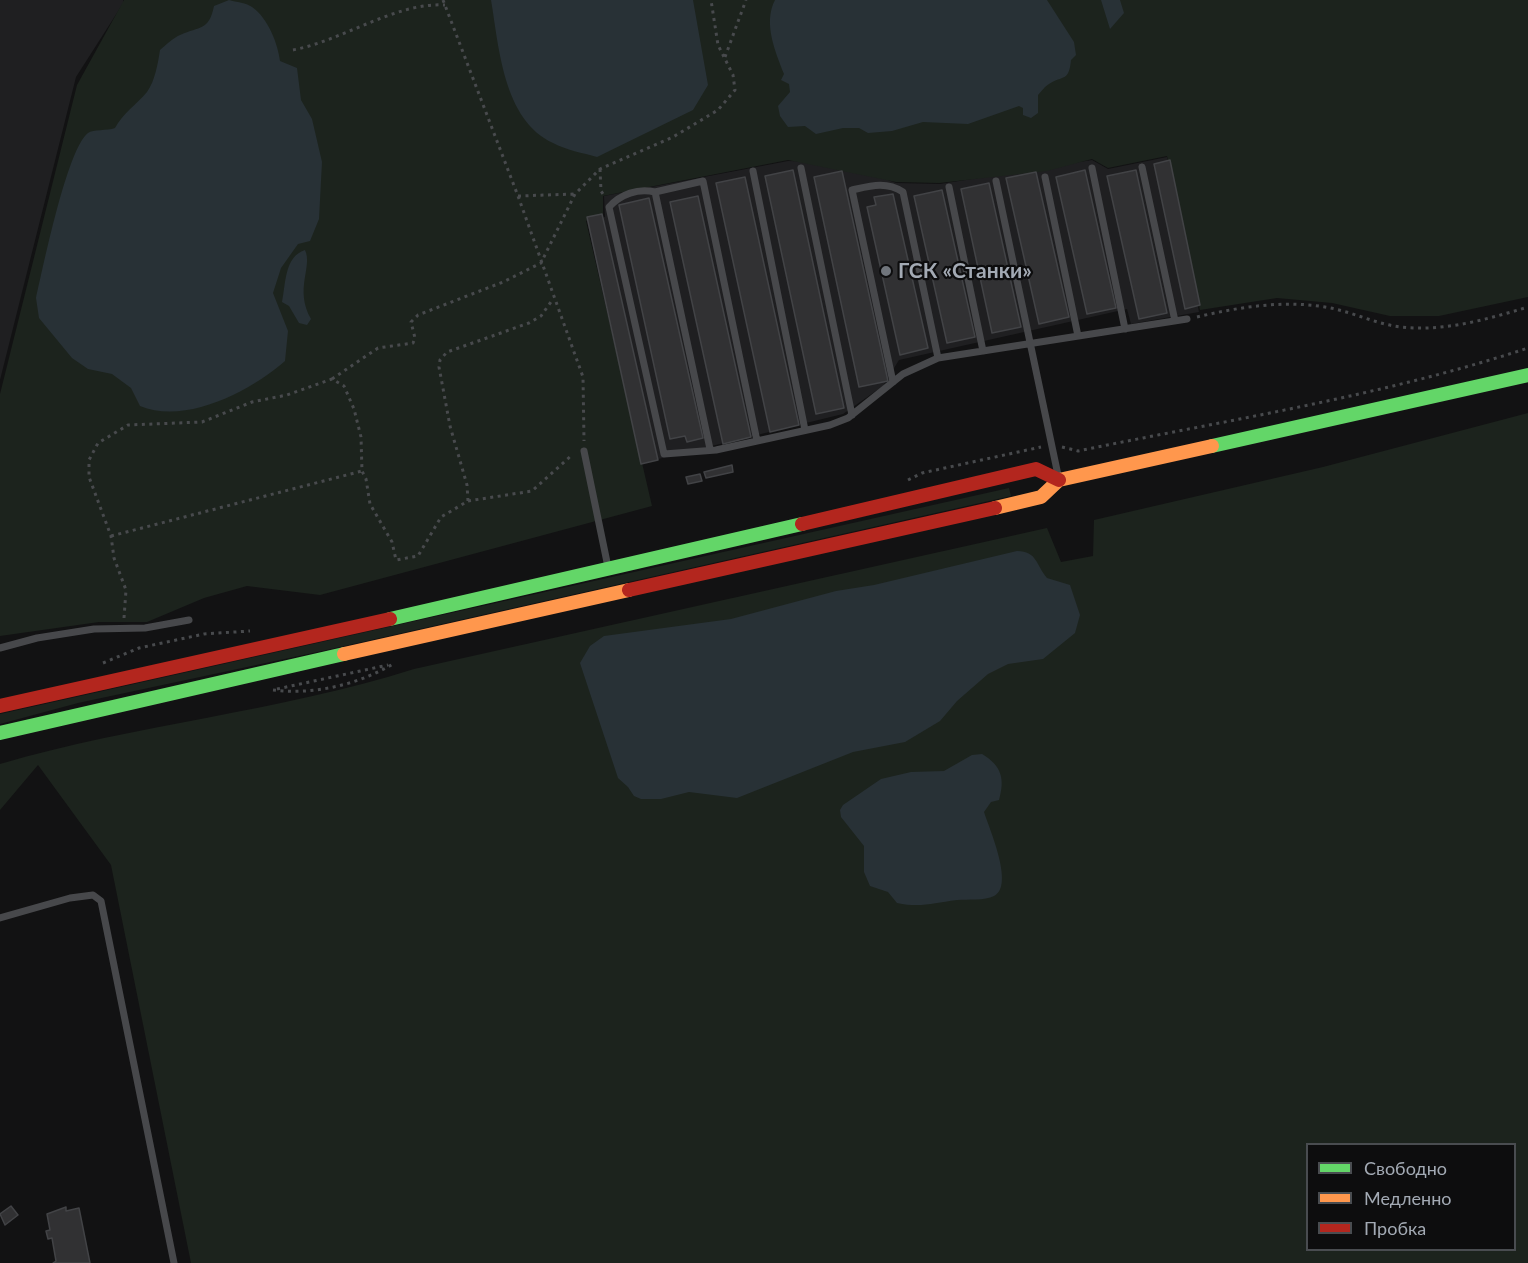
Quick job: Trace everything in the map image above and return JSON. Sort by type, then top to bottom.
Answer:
[{"type":"street","points":[[0,733],[57,718],[1017,503],[1041,497],[1059,480],[1528,375]]},
{"type":"street","points":[[0,706],[609,570],[1036,470],[1059,480]]},
{"type":"lane","points":[[1142,167],[1175,321]]},
{"type":"lane","points":[[801,168],[852,414]]},
{"type":"lane","points":[[1092,168],[1125,329]]},
{"type":"lane","points":[[753,171],[805,430]]},
{"type":"lane","points":[[1045,177],[1078,336]]},
{"type":"lane","points":[[996,181],[1059,480]]},
{"type":"lane","points":[[757,441],[703,182],[655,192],[646,190],[618,196],[609,207],[664,454],[757,441],[830,425],[852,414],[903,374],[938,358],[1187,320]]},
{"type":"lane","points":[[893,382],[852,190],[876,185],[893,186],[903,192],[938,358]]},
{"type":"lane","points":[[949,187],[983,351]]},
{"type":"lane","points":[[655,192],[710,449]]},
{"type":"lane","points":[[584,450],[609,570]]},
{"type":"lane","points":[[0,648],[37,638],[94,629],[145,628],[189,620]]},
{"type":"lane","points":[[0,918],[70,898],[93,895],[100,901],[174,1263]]},
{"type":"path","points":[[332,379],[344,386],[354,409],[361,437],[362,471],[366,479],[370,504],[392,542],[396,560],[418,556],[441,517],[468,501],[532,491],[566,459],[584,450],[583,377],[553,299],[518,196],[443,0]]},
{"type":"path","points":[[121,628],[126,590],[114,558],[111,536],[89,477],[89,460],[98,443],[128,425],[202,422],[252,402],[287,395],[332,379],[378,348],[413,343],[415,338],[411,322],[418,315],[503,282],[541,263],[575,194],[600,169],[673,137],[718,110],[735,90],[733,75],[718,45],[711,0]]},
{"type":"path","points":[[724,58],[746,2]]},
{"type":"path","points":[[293,50],[336,39],[402,10],[426,4],[445,5]]},
{"type":"path","points":[[600,169],[602,191],[609,207]]},
{"type":"path","points":[[518,196],[575,194]]},
{"type":"path","points":[[468,501],[464,472],[450,426],[439,367],[440,360],[447,352],[529,323],[541,315],[553,299]]},
{"type":"path","points":[[1187,320],[1230,309],[1283,304],[1326,307],[1400,327],[1445,327],[1528,307]]},
{"type":"path","points":[[111,536],[362,471]]},
{"type":"path","points":[[393,664],[368,679],[300,693],[273,690],[393,664]]},
{"type":"shaded area","points":[[0,0],[123,0],[124,2],[76,77],[0,380]]},
{"type":"shaded area","points":[[124,0],[1528,0],[1528,297],[1439,316],[1390,316],[1332,303],[1277,298],[1200,310],[1167,156],[1108,168],[1092,159],[1047,171],[939,183],[896,182],[788,160],[603,196],[603,217],[586,221],[652,506],[320,595],[247,586],[204,598],[147,622],[99,622],[0,636],[0,394],[77,85]]},
{"type":"shaded area","points":[[229,0],[247,4],[258,12],[271,32],[280,61],[297,68],[301,100],[312,119],[322,162],[319,219],[310,241],[298,244],[281,268],[273,293],[288,331],[285,361],[254,383],[217,402],[197,408],[158,411],[140,406],[131,388],[112,374],[88,369],[72,358],[39,318],[36,298],[64,184],[80,143],[90,132],[115,128],[150,88],[160,50],[177,36],[206,24],[214,6]]},
{"type":"shaded area","points":[[491,0],[693,0],[708,85],[693,110],[597,157],[563,148],[536,132],[523,118],[514,100],[501,60]]},
{"type":"shaded area","points":[[775,0],[1047,0],[1074,42],[1076,55],[1071,60],[1067,75],[1048,85],[1038,95],[1038,113],[1031,118],[1023,115],[1023,108],[1019,106],[968,124],[923,122],[892,131],[868,133],[859,128],[843,128],[816,134],[805,126],[788,127],[780,116],[778,106],[790,92],[789,84],[781,80],[784,74],[770,27]]},
{"type":"shaded area","points":[[1101,0],[1120,0],[1124,13],[1110,29]]},
{"type":"shaded area","name":"ГСК «Станки»","points":[[1167,157],[1199,312],[1131,324],[1127,309],[899,360],[883,386],[843,414],[642,463],[587,221],[605,217],[604,196],[788,161],[839,162],[896,183],[940,184],[1092,160],[1108,169]]},
{"type":"shaded area","points":[[305,250],[307,264],[304,298],[311,319],[307,325],[299,323],[289,306],[282,302],[285,279],[290,265],[298,254]]},
{"type":"shaded area","points":[[1528,413],[1528,1263],[191,1263],[111,865],[38,765],[0,810],[0,764],[103,738],[311,696],[414,669],[1047,528],[1061,562],[1093,556],[1094,520],[1323,467]]},
{"type":"shaded area","points":[[1009,488],[1011,496],[322,651],[78,703],[0,724],[0,714]]},
{"type":"shaded area","points":[[1017,551],[1029,553],[1047,578],[1070,585],[1080,615],[1075,633],[1043,659],[1008,664],[988,674],[957,701],[940,721],[905,742],[853,752],[737,798],[689,792],[661,799],[641,799],[634,796],[618,778],[580,663],[590,646],[604,636],[731,619],[836,591],[874,585]]},
{"type":"shaded area","points":[[982,754],[998,768],[1002,779],[999,800],[991,802],[984,812],[999,856],[1002,881],[1000,890],[994,896],[986,899],[913,905],[897,903],[888,892],[870,886],[864,872],[864,846],[841,817],[840,810],[843,805],[881,779],[911,772],[944,771],[972,755]]},
{"type":"building","points":[[1170,160],[1200,305],[1185,309],[1154,164]]},
{"type":"building","points":[[793,170],[844,408],[816,414],[765,176]]},
{"type":"building","points":[[1085,170],[1116,308],[1087,314],[1056,177]]},
{"type":"building","points":[[1136,170],[1167,313],[1139,319],[1107,176]]},
{"type":"building","points":[[842,171],[888,381],[859,387],[814,177]]},
{"type":"building","points":[[1036,172],[1069,317],[1039,324],[1006,178]]},
{"type":"building","points":[[745,177],[799,425],[770,432],[716,183]]},
{"type":"building","points":[[989,183],[1021,327],[992,333],[961,189]]},
{"type":"building","points":[[942,190],[975,337],[947,343],[914,196]]},
{"type":"building","points":[[893,194],[928,348],[900,355],[867,207],[876,205],[874,197]]},
{"type":"building","points":[[698,196],[751,437],[723,444],[670,202]]},
{"type":"building","points":[[649,198],[703,438],[687,442],[685,436],[670,439],[619,205]]},
{"type":"building","points":[[602,214],[658,460],[641,464],[587,217]]},
{"type":"building","points":[[732,465],[733,472],[706,478],[704,472]]},
{"type":"building","points":[[700,474],[702,481],[688,484],[686,477]]},
{"type":"building","points":[[11,1206],[18,1215],[5,1225],[0,1214]]},
{"type":"building","points":[[66,1207],[66,1211],[79,1208],[90,1263],[53,1263],[56,1261],[52,1238],[48,1239],[46,1231],[50,1230],[47,1214]]},
{"type":"traffic: fast","points":[[1212,446],[1528,375]]},
{"type":"traffic: fast","points":[[390,619],[802,524]]},
{"type":"traffic: fast","points":[[0,733],[344,654]]},
{"type":"traffic: slow","points":[[995,508],[1041,497],[1059,480],[1212,446]]},
{"type":"traffic: slow","points":[[344,654],[629,590]]},
{"type":"traffic: jam","points":[[802,524],[1036,469],[1059,480]]},
{"type":"traffic: jam","points":[[629,590],[995,508]]},
{"type":"traffic: jam","points":[[0,706],[390,619]]},
{"type":"place","name":"ГСК «Станки»","points":[[886,271]]}]
